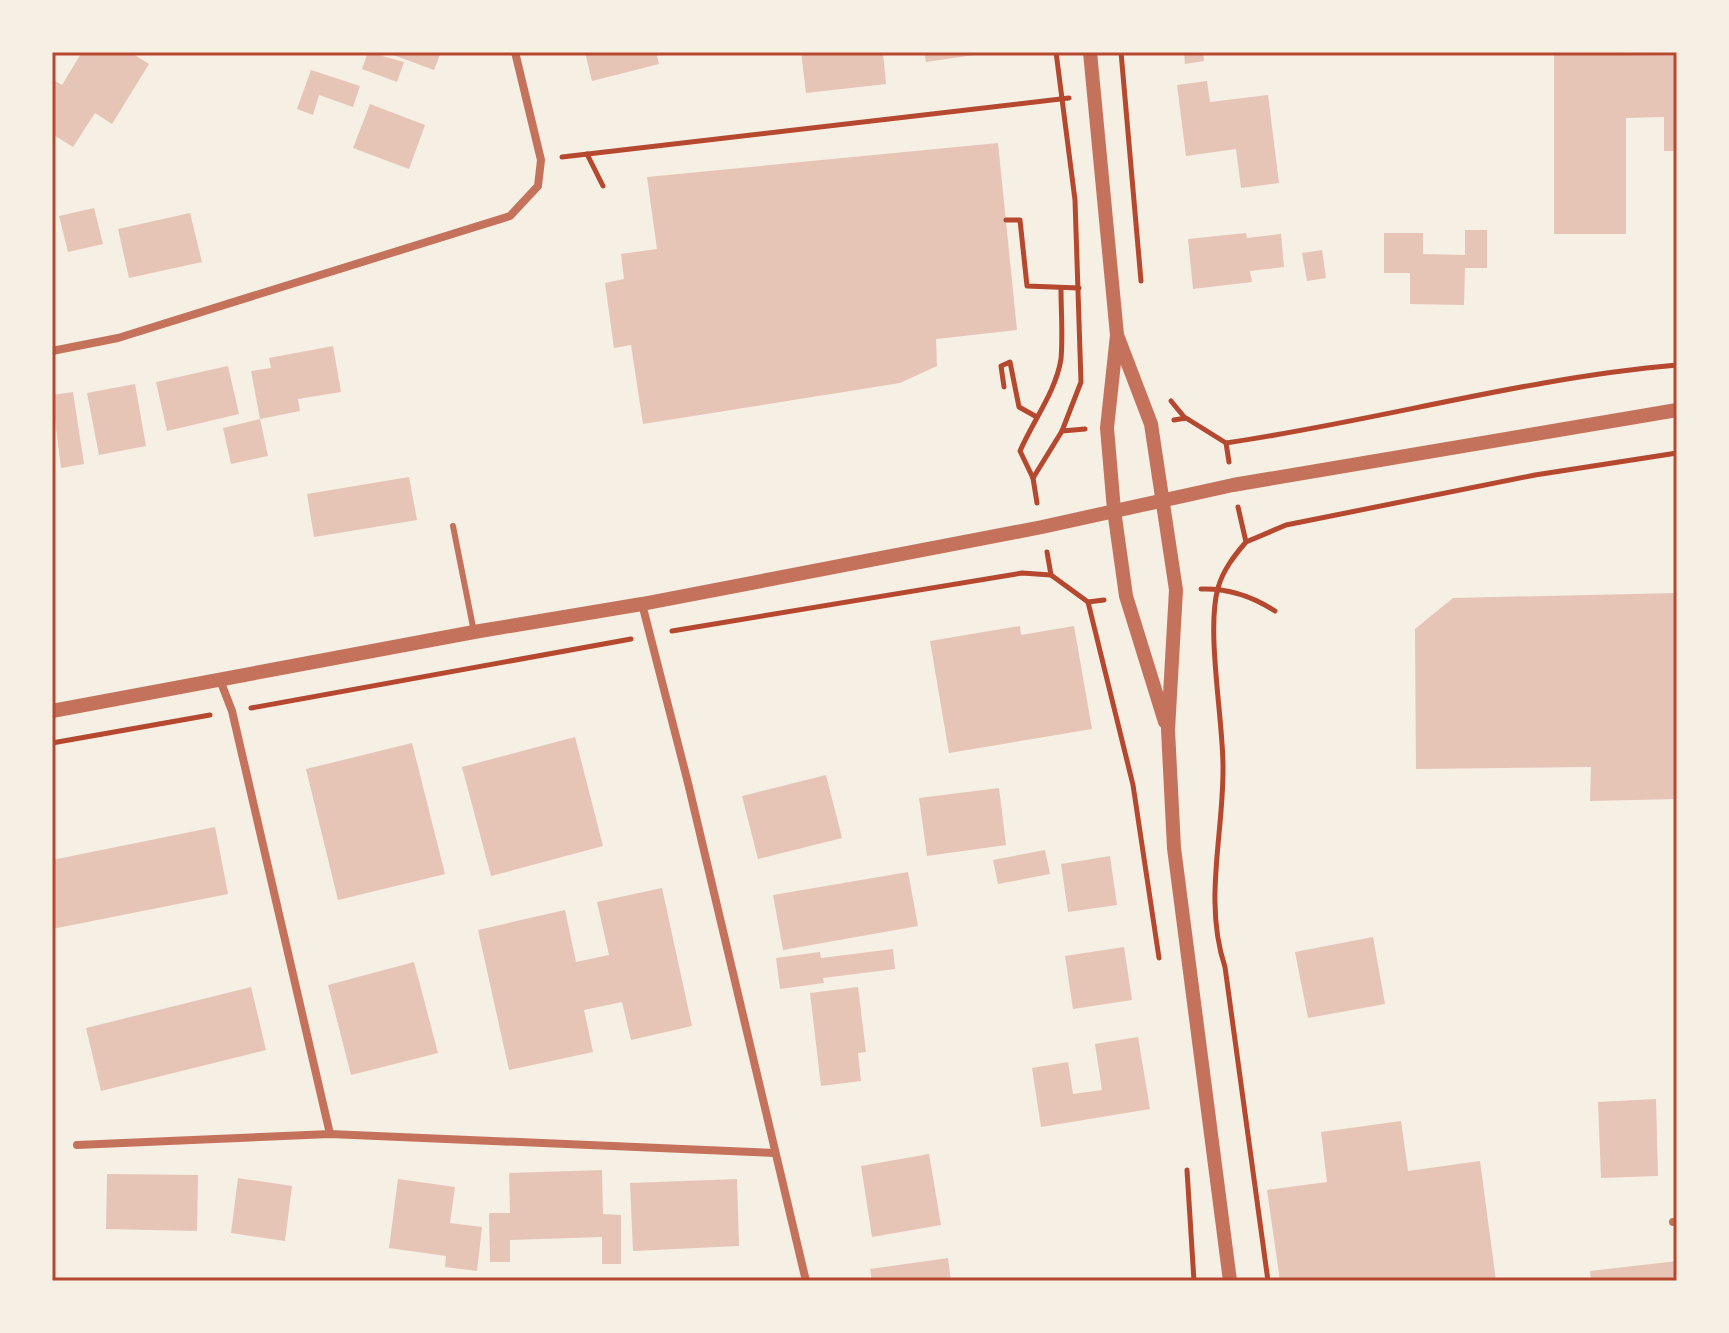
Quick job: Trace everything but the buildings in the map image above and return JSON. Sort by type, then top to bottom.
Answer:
[{"type":"street","points":[[52,351],[118,338],[510,216],[538,186],[541,160],[515,52]]},
{"type":"street","points":[[1090,52],[1117,335],[1107,428],[1114,510],[1126,596],[1168,730]]},
{"type":"street","points":[[1117,335],[1151,424],[1176,590],[1168,730],[1174,848],[1230,1281]]},
{"type":"street","points":[[52,711],[474,632],[642,604],[1164,499],[1677,410]]},
{"type":"street","points":[[642,604],[806,1281]]},
{"type":"street","points":[[220,680],[232,711],[330,1134]]},
{"type":"street","points":[[77,1145],[330,1134],[775,1153]]},
{"type":"lane","points":[[453,526],[474,632]]},
{"type":"path","points":[[1056,52],[1075,200],[1081,382],[1062,431],[1033,478],[1020,451],[1035,416],[1051,390],[1061,360],[1061,289]]},
{"type":"path","points":[[1121,52],[1141,286]]},
{"type":"path","points":[[541,160],[1094,95]]},
{"type":"path","points":[[587,154],[603,186]]},
{"type":"path","points":[[1006,220],[1020,220],[1027,286],[1079,288]]},
{"type":"path","points":[[1004,387],[1001,366],[1010,362],[1019,407],[1035,416]]},
{"type":"path","points":[[1226,443],[1306,431],[1602,371],[1677,365]]},
{"type":"path","points":[[1166,394],[1186,418]]},
{"type":"path","points":[[1246,542],[1286,525],[1535,475],[1677,453]]},
{"type":"path","points":[[52,743],[990,577],[1022,573],[1051,575]]},
{"type":"path","points":[[1268,1281],[1215,904],[1223,766],[1215,636],[1218,588],[1255,598],[1275,611]]},
{"type":"path","points":[[1088,602],[1133,785],[1162,974]]},
{"type":"path","points":[[1186,1158],[1194,1281]]}]
